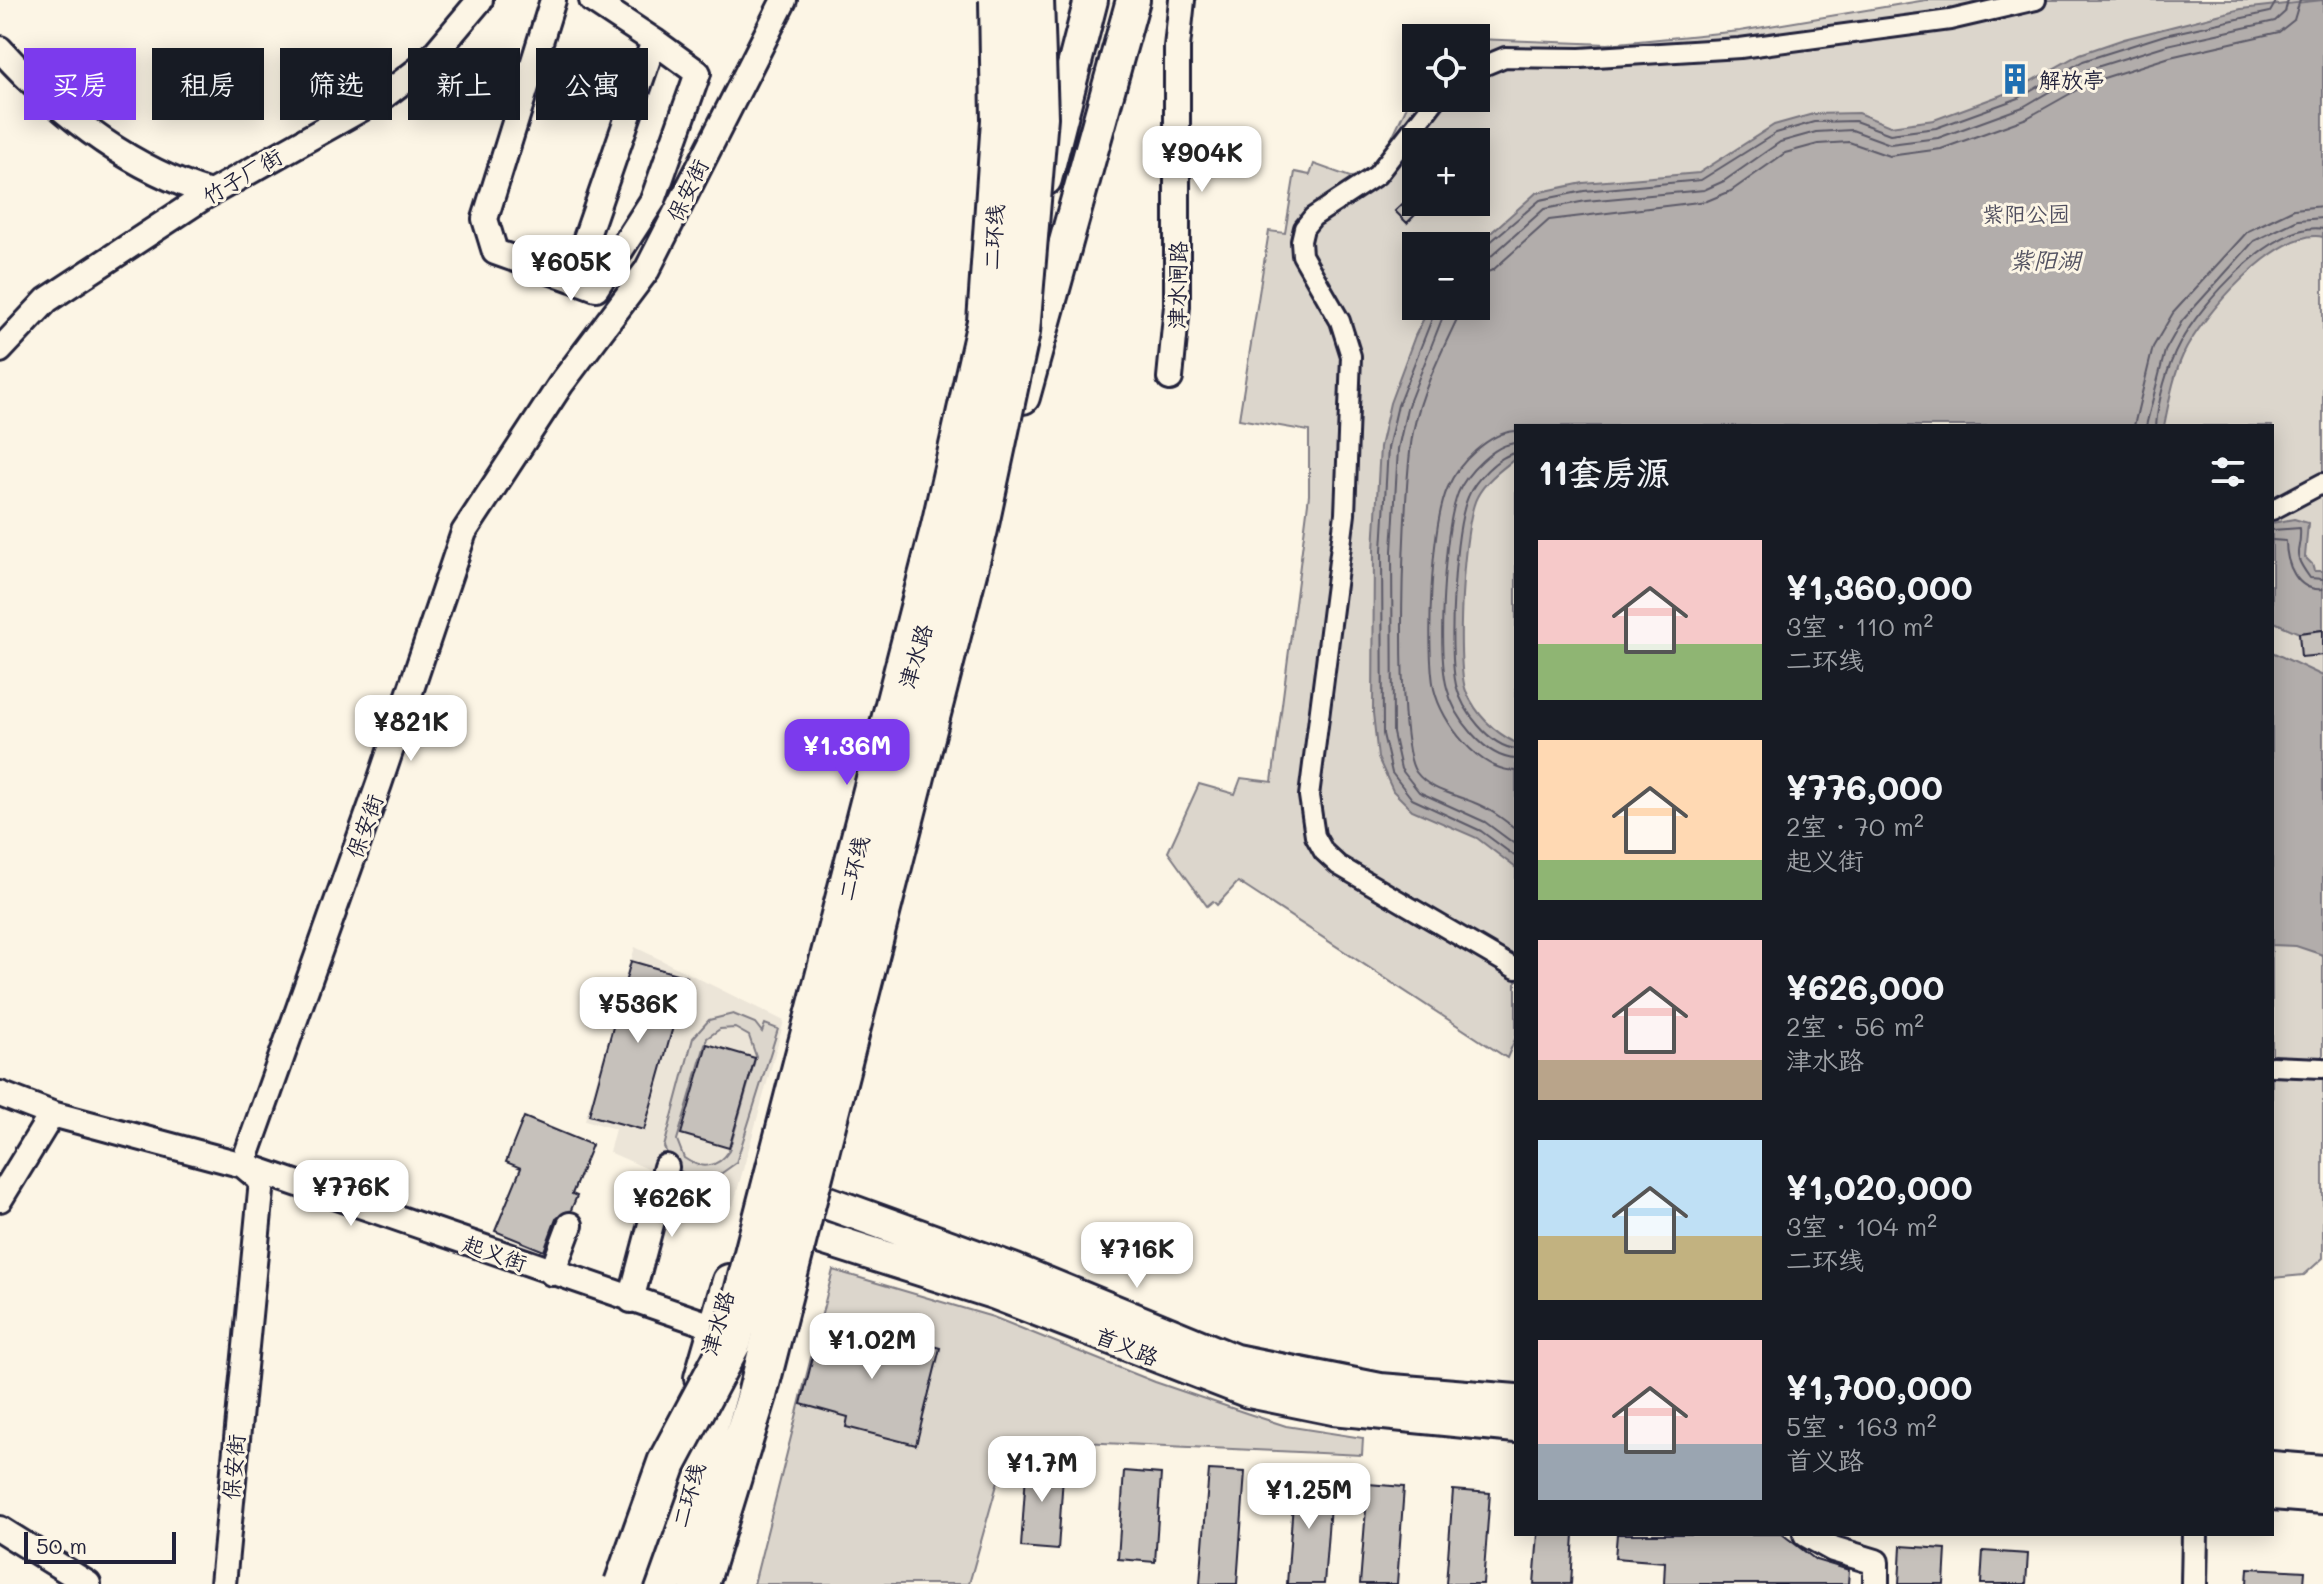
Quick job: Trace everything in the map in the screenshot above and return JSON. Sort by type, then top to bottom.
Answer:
[{"type":"highway","name":"二环线","points":[[662,1584],[723,1335],[941,526],[987,322],[1001,120],[999,0]]},
{"type":"highway","name":"二环线","points":[[698,1584],[757,1395],[974,545],[1020,332],[1038,117],[1034,0]]},
{"type":"highway","points":[[624,1584],[667,1463],[723,1335]]},
{"type":"highway","points":[[711,1584],[723,1500]]},
{"type":"main road","name":"津水路","points":[[643,1584],[723,1335],[749,1214],[934,593],[990,393],[1091,0]]},
{"type":"main road","name":"津水路","points":[[698,1584],[788,1228],[1133,0]]},
{"type":"main road","name":"首义路","points":[[760,1178],[1013,1270],[1235,1361],[1342,1385],[1514,1401]]},
{"type":"main road","name":"首义路","points":[[749,1214],[996,1293],[1185,1369],[1249,1391],[1333,1408],[1514,1426]]},
{"type":"main road","points":[[2274,1468],[2323,1472]]},
{"type":"main road","points":[[2274,1493],[2323,1497]]},
{"type":"street","name":"竹子厂街","points":[[0,350],[47,300],[210,193],[384,96],[427,63],[480,0]]},
{"type":"street","points":[[553,0],[485,219],[495,252],[596,288],[653,200],[698,73],[592,0]]},
{"type":"street","name":"保安街","points":[[223,1584],[262,1181],[243,1165],[379,784],[464,532],[561,384],[647,270],[784,0]]},
{"type":"street","name":"津水闸路","points":[[1170,378],[1177,306],[1177,47],[1182,0]]},
{"type":"street","points":[[1490,63],[1505,57],[1580,58],[1716,50],[1950,20],[2036,0]]},
{"type":"street","points":[[572,279],[654,41]]},
{"type":"street","points":[[0,49],[53,103],[143,167],[210,193]]},
{"type":"street","points":[[1426,112],[1377,175],[1313,217],[1302,235],[1302,255],[1347,338],[1352,373],[1345,514],[1311,769],[1310,813],[1315,836],[1330,859],[1514,968]]},
{"type":"street","points":[[2274,509],[2323,483]]},
{"type":"street","points":[[2274,1066],[2323,1068]]},
{"type":"street","name":"起义街","points":[[0,1094],[52,1114],[243,1165],[723,1335]]},
{"type":"street","points":[[0,1199],[52,1114]]},
{"type":"street","points":[[631,1300],[666,1167]]},
{"type":"street","points":[[552,1273],[570,1225]]},
{"type":"street","points":[[0,1529],[88,1584]]},
{"type":"street","points":[[1810,1536],[1833,1549],[1876,1562],[1876,1584]]},
{"type":"street","points":[[2194,1584],[2195,1536]]},
{"type":"street","points":[[2208,1584],[2210,1536]]},
{"type":"shaded area","points":[[635,947],[784,1021],[733,1206],[609,1152],[615,1129],[585,1120]]},
{"type":"green space","name":"紫阳公园","points":[[1926,0],[2323,0],[2323,1258],[2304,1275],[2274,1278],[2274,424],[1514,424],[1514,1042],[1507,1058],[1238,882],[1217,905],[1213,901],[1207,906],[1168,852],[1199,784],[1235,794],[1241,778],[1272,782],[1309,495],[1309,431],[1239,419],[1269,231],[1285,233],[1295,172],[1310,175],[1314,164],[1350,177],[1363,176],[1385,152],[1404,112],[1490,112],[1490,40],[1608,44],[1740,31]]},
{"type":"green space","points":[[733,1014],[755,1023],[762,1032],[765,1024],[778,1029],[736,1163],[712,1180],[691,1178],[673,1166],[664,1147],[693,1038],[709,1020]],"holes":[[[735,1028],[749,1036],[756,1056],[729,1151],[714,1164],[703,1166],[690,1162],[684,1158],[677,1140],[707,1038],[720,1029]]]},
{"type":"green space","points":[[833,1270],[993,1317],[1155,1382],[1286,1426],[1363,1438],[1362,1455],[1017,1439],[1009,1442],[969,1584],[754,1584]]},
{"type":"water","name":"紫阳湖","points":[[2323,0],[2323,237],[2305,237],[2264,260],[2242,278],[2205,320],[2183,355],[2164,424],[1514,424],[1514,460],[1484,486],[1472,511],[1464,562],[1461,653],[1466,691],[1475,707],[1486,722],[1514,742],[1514,866],[1477,838],[1412,810],[1393,791],[1378,758],[1373,713],[1374,550],[1380,447],[1390,403],[1423,320],[1490,320],[1490,234],[1536,193],[1583,183],[1699,173],[1774,125],[1813,114],[1858,113],[1890,126],[1934,120],[2015,90],[2080,54],[2124,39],[2241,9]]},
{"type":"water","points":[[2294,519],[2308,523],[2305,557],[2314,571],[2323,571],[2323,630],[2299,633],[2274,622],[2274,523]]},
{"type":"water","points":[[2274,653],[2323,676],[2323,955],[2296,946],[2274,945]]},
{"type":"building","points":[[1402,204],[1402,216],[1414,216],[1407,223],[1395,211]]},
{"type":"building","points":[[2323,630],[2323,655],[2301,657],[2299,633]]},
{"type":"building","points":[[631,961],[687,977],[644,1130],[589,1115]]},
{"type":"building","points":[[707,1044],[755,1058],[729,1148],[681,1134]]},
{"type":"building","points":[[524,1117],[592,1145],[572,1194],[577,1196],[571,1210],[556,1219],[544,1251],[495,1231],[521,1168],[506,1162]]},
{"type":"building","points":[[821,1325],[866,1337],[868,1329],[940,1348],[916,1445],[846,1427],[848,1417],[801,1404]]},
{"type":"building","points":[[1027,1458],[1064,1461],[1058,1550],[1021,1547]]},
{"type":"building","points":[[1209,1470],[1245,1472],[1237,1584],[1200,1584]]},
{"type":"building","points":[[1124,1471],[1161,1474],[1155,1562],[1118,1559]]},
{"type":"building","points":[[1295,1476],[1332,1479],[1324,1584],[1287,1584]]},
{"type":"building","points":[[1368,1484],[1404,1487],[1397,1584],[1360,1584]]},
{"type":"building","points":[[1453,1490],[1490,1493],[1483,1584],[1446,1584]]},
{"type":"building","points":[[1538,1536],[1574,1536],[1571,1584],[1534,1584]]},
{"type":"building","points":[[1617,1536],[1785,1536],[1816,1560],[1849,1570],[1848,1584],[1664,1584],[1665,1562],[1615,1558]]},
{"type":"building","points":[[1901,1546],[1946,1549],[1944,1584],[1899,1584]]},
{"type":"building","points":[[1983,1551],[2028,1554],[2026,1584],[1981,1584]]},
{"type":"building","points":[[2248,1568],[2305,1571],[2304,1584],[2247,1584]]},
{"type":"place","name":"解放亭","points":[[2015,79]]}]
